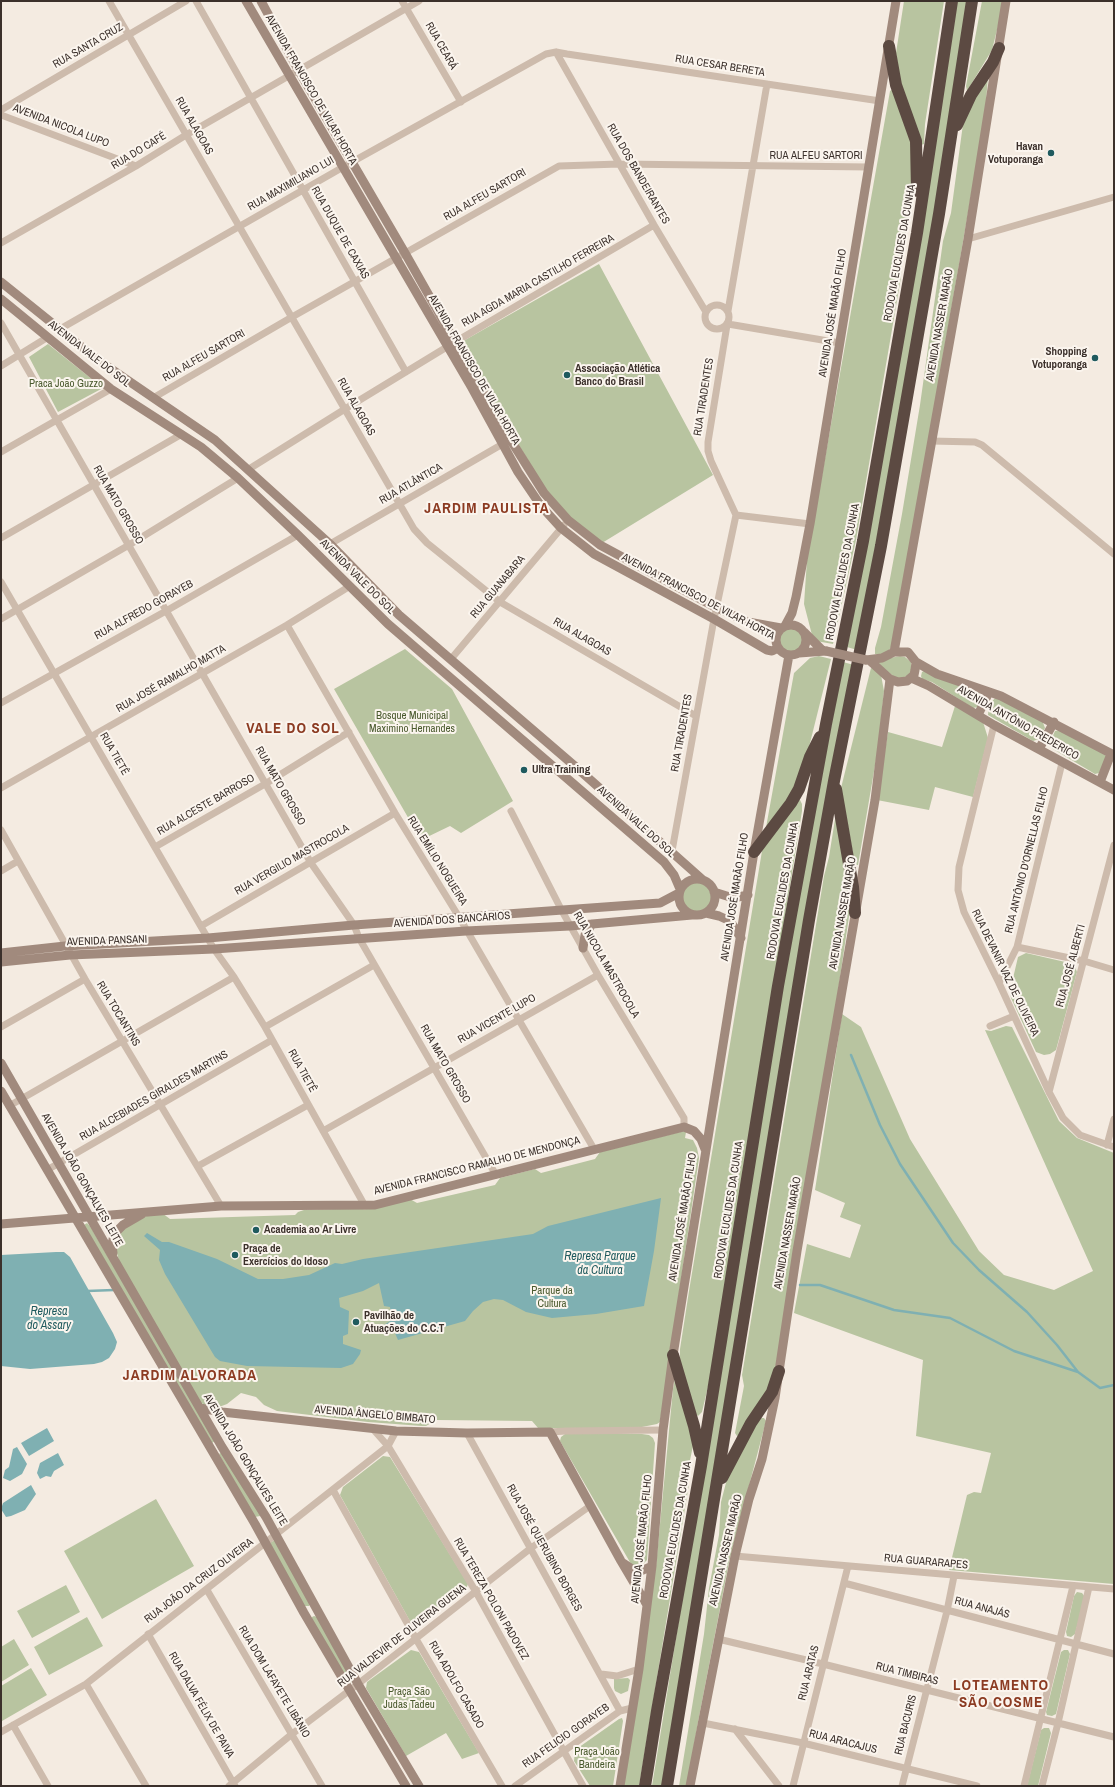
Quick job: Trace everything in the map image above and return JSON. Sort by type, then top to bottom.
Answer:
[{"type":"highway","name":"RODOVIA EUCLIDES DA CUNHA","points":[[645,1786],[701,1466],[778,986],[826,724],[863,541],[917,233],[952,1]]},
{"type":"highway","points":[[667,1786],[809,920],[834,781],[881,546],[938,222],[972,1]]},
{"type":"highway","points":[[889,46],[896,85],[916,141],[917,233]]},
{"type":"highway","points":[[951,136],[971,95],[993,62],[999,48]]},
{"type":"highway","points":[[754,852],[791,803],[799,789],[810,757],[826,724]]},
{"type":"highway","points":[[834,781],[853,887],[855,913]]},
{"type":"highway","points":[[673,1355],[676,1371],[694,1426],[701,1466]]},
{"type":"highway","points":[[716,1491],[733,1454],[751,1423],[772,1392],[779,1371]]},
{"type":"main road","name":"AVENIDA FRANCISCO DE VILAR HORTA","points":[[246,1],[342,168],[396,258],[451,344],[506,442],[518,472],[541,506],[561,528],[594,554],[714,619],[767,650],[772,651],[778,648]]},
{"type":"main road","name":"AVENIDA JOSÉ MARÃO FILHO","points":[[783,627],[792,613],[810,524],[896,1]]},
{"type":"main road","name":"AVENIDA NASSER MARÃO","points":[[894,652],[968,239],[1006,1]]},
{"type":"main road","name":"AVENIDA FRANCISCO DE VILAR HORTA","points":[[262,4],[299,71],[405,253],[451,344]]},
{"type":"main road","points":[[252,13],[262,4]]},
{"type":"main road","points":[[272,47],[282,41]]},
{"type":"main road","name":"AVENIDA VALE DO SOL","points":[[1,282],[120,376],[215,440],[309,524],[399,615],[452,659],[615,801],[703,880]]},
{"type":"main road","name":"AVENIDA VALE DO SOL","points":[[1,299],[111,389],[201,447],[238,478],[388,624],[664,862],[674,876],[680,891]]},
{"type":"main road","points":[[48,337],[60,329]]},
{"type":"main road","points":[[111,389],[120,376]]},
{"type":"main road","points":[[182,434],[190,422]]},
{"type":"main road","name":"AVENIDA FRANCISCO DE VILAR HORTA","points":[[506,442],[544,493],[568,520],[600,546],[717,608],[748,622],[783,627]]},
{"type":"main road","points":[[238,478],[249,470]]},
{"type":"main road","points":[[298,535],[309,524]]},
{"type":"main road","points":[[634,576],[639,566]]},
{"type":"main road","points":[[350,586],[362,578]]},
{"type":"main road","points":[[681,601],[686,592]]},
{"type":"main road","points":[[825,651],[794,625],[783,627],[776,637],[778,648],[785,654],[789,655],[825,651],[868,660],[886,656],[894,652]]},
{"type":"main road","points":[[799,653],[805,646],[806,641],[804,632]]},
{"type":"main road","name":"AVENIDA ANTÔNIO FREDERICO","points":[[894,652],[908,652],[916,662],[937,674],[1002,696],[1054,722],[1113,755]]},
{"type":"main road","name":"AVENIDA JOSÉ MARÃO FILHO","points":[[620,1786],[648,1605],[663,1430],[673,1355],[754,852],[789,655]]},
{"type":"main road","points":[[442,670],[452,659]]},
{"type":"main road","points":[[868,660],[890,679]]},
{"type":"main road","points":[[911,678],[916,670],[916,662]]},
{"type":"main road","name":"AVENIDA ANTÔNIO FREDERICO","points":[[890,679],[903,682],[911,678],[929,686],[994,725],[1114,790]]},
{"type":"main road","name":"AVENIDA NASSER MARÃO","points":[[690,1786],[735,1556],[749,1499],[762,1458],[775,1398],[796,1258],[875,800],[890,679]]},
{"type":"main road","points":[[978,715],[989,692]]},
{"type":"main road","points":[[1039,749],[1054,722]]},
{"type":"main road","points":[[1100,782],[1113,755]]},
{"type":"main road","points":[[568,778],[577,768]]},
{"type":"main road","points":[[606,812],[615,801]]},
{"type":"main road","points":[[664,862],[672,851]]},
{"type":"main road","points":[[692,880],[703,880],[708,883],[714,892],[713,906],[702,915],[692,915],[683,909],[679,898],[680,891],[683,885],[692,880]]},
{"type":"main road","name":"AVENIDA DOS BANCÁRIOS","points":[[208,938],[354,925],[660,903],[680,891]]},
{"type":"main road","points":[[714,892],[733,898],[748,895]]},
{"type":"main road","points":[[706,913],[719,916],[730,922],[741,938]]},
{"type":"main road","name":"AVENIDA DOS BANCÁRIOS","points":[[214,949],[466,930],[570,926],[692,915]]},
{"type":"main road","points":[[583,948],[585,935],[592,924]]},
{"type":"main road","name":"AVENIDA PANSANI","points":[[1,953],[65,946],[208,938]]},
{"type":"main road","name":"AVENIDA PANSANI","points":[[1,962],[70,954],[214,949]]},
{"type":"main road","name":"AVENIDA JOÃO GONÇALVES LEITE","points":[[2,1067],[90,1216],[210,1426],[266,1517],[358,1684],[419,1786]]},
{"type":"main road","points":[[1,1091],[255,1524],[304,1613],[406,1786]]},
{"type":"main road","points":[[684,1127],[694,1131],[701,1139],[705,1150]]},
{"type":"main road","name":"AVENIDA FRANCISCO RAMALHO DE MENDONÇA","points":[[1,1224],[221,1206],[375,1205],[496,1175],[594,1148],[684,1127]]},
{"type":"main road","points":[[31,1143],[43,1135]]},
{"type":"main road","points":[[114,1259],[112,1245],[114,1234],[123,1225],[145,1212]]},
{"type":"main road","name":"AVENIDA ÂNGELO BIMBATO","points":[[200,1408],[222,1412],[396,1431],[467,1433],[550,1432]]},
{"type":"main road","points":[[210,1426],[222,1412]]},
{"type":"main road","points":[[550,1432],[621,1561],[648,1605]]},
{"type":"main road","points":[[255,1524],[266,1517]]},
{"type":"main road","points":[[621,1561],[632,1569],[637,1570],[652,1566]]},
{"type":"main road","points":[[304,1613],[315,1608]]},
{"type":"main road","points":[[393,1764],[402,1758]]},
{"type":"street","name":"RUA ALAGOAS","points":[[109,1],[414,529],[427,543],[500,602],[696,716]]},
{"type":"street","name":"RUA SANTA CRUZ","points":[[1,110],[186,1]]},
{"type":"street","name":"RUA DUQUE DE CAXIAS","points":[[196,1],[406,372]]},
{"type":"street","name":"RUA CEARÁ","points":[[402,1],[461,102]]},
{"type":"street","points":[[299,71],[419,1]]},
{"type":"street","name":"RUA MAXIMILIANO LUI","points":[[60,329],[352,162],[546,54],[556,52]]},
{"type":"street","name":"RUA CESAR BERETA","points":[[556,52],[880,101]]},
{"type":"street","name":"RUA DOS BANDEIRANTES","points":[[556,52],[654,225],[703,304],[706,312]]},
{"type":"street","name":"RUA DO CAFÉ","points":[[1,243],[299,71]]},
{"type":"street","points":[[730,324],[728,311],[767,84]]},
{"type":"street","name":"AVENIDA NICOLA LUPO","points":[[1,115],[136,166]]},
{"type":"street","name":"RUA ALFEU SARTORI","points":[[153,398],[292,317],[559,166],[619,164],[869,167]]},
{"type":"street","points":[[968,239],[1114,197]]},
{"type":"street","name":"RUA AGDA MARIA CASTILHO FERREIRA","points":[[249,470],[451,344],[654,225]]},
{"type":"street","points":[[703,304],[721,306],[728,311]]},
{"type":"street","points":[[712,306],[706,312],[705,319],[711,328],[721,329],[730,324],[840,343]]},
{"type":"street","name":"RUA MATO GROSSO","points":[[1,323],[265,784],[311,862],[354,925],[359,938],[374,965],[435,1067],[496,1175]]},
{"type":"street","name":"RUA TIRADENTES","points":[[730,324],[708,442],[708,451],[711,461],[736,515]]},
{"type":"street","points":[[1,366],[48,337]]},
{"type":"street","points":[[1,452],[111,389]]},
{"type":"street","points":[[1,538],[92,484],[182,434]]},
{"type":"street","points":[[931,441],[975,442],[982,445],[1114,554]]},
{"type":"street","name":"RUA ATLÂNTICA","points":[[330,544],[506,442]]},
{"type":"street","points":[[1,619],[129,545],[238,478]]},
{"type":"street","points":[[717,608],[736,515],[810,524]]},
{"type":"street","name":"RUA GUANABARA","points":[[452,659],[568,520]]},
{"type":"street","name":"RUA ALFREDO GORAYEB","points":[[1,702],[166,611],[298,535]]},
{"type":"street","name":"RUA TIETÊ","points":[[1,582],[214,949],[234,977],[265,1027],[365,1206]]},
{"type":"street","name":"RUA JOSÉ RAMALHO MATTA","points":[[1,788],[287,626],[350,586]]},
{"type":"street","name":"RUA TIRADENTES","points":[[672,851],[717,608]]},
{"type":"street","name":"RUA EMÍLIO NOGUEIRA","points":[[287,626],[395,813],[459,917],[594,1148]]},
{"type":"street","name":"RUA DEVANIR VAZ DE OLIVEIRA","points":[[994,725],[959,867],[958,890],[964,912],[999,983],[1049,1092],[1063,1118],[1080,1135],[1111,1146]]},
{"type":"street","name":"RUA ALCESTE BARROSO","points":[[155,847],[265,784],[349,732]]},
{"type":"street","name":"RUA ANTÔNIO D'ORNELLAS FILHO","points":[[999,983],[1017,947],[1062,763]]},
{"type":"street","name":"RUA NICOLA MASTROCOLA","points":[[511,811],[570,926],[684,1118],[684,1127]]},
{"type":"street","name":"RUA VERGILIO MASTROCOLA","points":[[201,926],[395,813]]},
{"type":"street","name":"RUA TOCANTINS","points":[[1,830],[84,979],[221,1206]]},
{"type":"street","name":"RUA JOSÉ ALBERTI","points":[[1049,1092],[1114,845]]},
{"type":"street","points":[[1,871],[18,861]]},
{"type":"street","points":[[1017,947],[1084,961],[1114,970]]},
{"type":"street","points":[[265,1027],[374,965]]},
{"type":"street","name":"RUA VICENTE LUPO","points":[[323,1131],[598,974]]},
{"type":"street","points":[[10,1106],[234,977]]},
{"type":"street","points":[[1,1027],[84,979]]},
{"type":"street","points":[[990,1026],[1014,1016]]},
{"type":"street","name":"RUA ALCEBIADES GIRALDES MARTINS","points":[[47,1170],[272,1040]]},
{"type":"street","points":[[198,1166],[308,1104]]},
{"type":"street","points":[[1111,1146],[1114,1119]]},
{"type":"street","name":"RUA TEREZA POLONI PADOVEZ","points":[[372,1428],[388,1446],[476,1592],[582,1786]]},
{"type":"street","name":"AVENIDA ÂNGELO BIMBATO","points":[[550,1432],[663,1430]]},
{"type":"street","name":"RUA JOÃO DA CRUZ OLIVEIRA","points":[[1,1732],[86,1684],[148,1634],[266,1544],[388,1446],[396,1431]]},
{"type":"street","name":"RUA JOSÉ QUERUBINO BORGES","points":[[467,1433],[620,1711]]},
{"type":"street","name":"RUA ADOLFO CASADO","points":[[333,1490],[416,1639],[502,1786]]},
{"type":"street","name":"RUA VALDEVIR DE OLIVEIRA GUENA","points":[[232,1785],[292,1734],[531,1548],[590,1506]]},
{"type":"street","name":"RUA GUARARAPES","points":[[735,1556],[1114,1589]]},
{"type":"street","name":"RUA ARATAS","points":[[793,1786],[848,1566]]},
{"type":"street","name":"RUA BACURIS","points":[[902,1786],[947,1610],[954,1576]]},
{"type":"street","name":"RUA ANAJÁS","points":[[844,1583],[1114,1654]]},
{"type":"street","points":[[1024,1786],[1073,1586]]},
{"type":"street","points":[[1042,1786],[1089,1587]]},
{"type":"street","name":"RUA DOM LAFAYETE LIBÂNIO","points":[[206,1590],[322,1786]]},
{"type":"street","name":"RUA DALVA FÉLIX DE PAIVA","points":[[148,1634],[232,1785]]},
{"type":"street","name":"RUA TIMBIRAS","points":[[718,1639],[1114,1737]]},
{"type":"street","points":[[601,1674],[617,1676],[638,1669]]},
{"type":"street","points":[[86,1684],[146,1786]]},
{"type":"street","name":"RUA FELICIO GORAYEB","points":[[515,1786],[620,1711],[632,1708]]},
{"type":"street","name":"RUA ARACAJUS","points":[[703,1723],[803,1743],[906,1770],[977,1786]]},
{"type":"street","points":[[13,1725],[48,1786]]},
{"type":"street","points":[[735,1729],[779,1786]]},
{"type":"green space","points":[[904,1],[944,1],[925,124],[924,144],[921,145],[900,82],[896,53]]},
{"type":"green space","points":[[957,1],[967,1],[948,137],[857,650],[847,647]]},
{"type":"green space","points":[[982,1],[1002,1],[1000,18],[992,50],[967,91],[966,86]]},
{"type":"green space","points":[[988,76],[985,115],[893,644],[888,652],[882,656],[875,654],[875,648],[881,627],[902,514],[920,405],[943,241],[951,213],[963,124],[972,96]]},
{"type":"green space","points":[[893,89],[914,142],[913,191],[902,255],[901,277],[856,540],[833,644],[816,641],[812,635],[804,604],[807,560],[890,91]]},
{"type":"green space","name":"Associação Atlética Banco do Brasil","points":[[599,264],[713,475],[602,543],[570,517],[546,490],[458,344]]},
{"type":"green space","name":"Praca João Guzzo","points":[[48,344],[103,388],[58,412],[29,357]]},
{"type":"green space","points":[[791,627],[801,630],[804,640],[801,650],[791,653],[781,650],[778,640],[781,630]]},
{"type":"green space","name":"Bosque Municipal Maximino Hernandes","points":[[405,649],[452,689],[513,801],[461,833],[450,826],[421,840],[334,689]]},
{"type":"green space","points":[[819,656],[831,659],[807,755],[797,787],[765,833],[794,673],[810,658]]},
{"type":"green space","points":[[900,656],[905,657],[911,662],[911,674],[898,680],[875,661]]},
{"type":"green space","points":[[843,662],[854,665],[662,1786],[652,1786],[775,1028]]},
{"type":"green space","points":[[871,668],[878,670],[881,675],[884,691],[878,748],[858,865],[855,865],[841,788]]},
{"type":"green space","points":[[924,671],[980,692],[982,698],[978,707],[973,708],[932,682],[922,679],[922,672]]},
{"type":"green space","points":[[995,698],[1003,699],[1042,720],[1045,728],[1039,739],[1033,741],[988,715],[989,705]]},
{"type":"green space","points":[[955,706],[983,722],[988,738],[973,797],[935,787],[929,810],[877,800],[888,732],[942,747]]},
{"type":"green space","points":[[1061,730],[1105,754],[1107,759],[1099,773],[1095,774],[1053,749],[1049,745],[1055,731]]},
{"type":"green space","points":[[800,800],[802,804],[802,811],[714,1361],[702,1412],[698,1416],[696,1414],[680,1364],[680,1349],[689,1291],[763,845],[797,801]]},
{"type":"green space","points":[[837,816],[852,896],[838,991],[773,1383],[740,1435],[737,1436],[735,1433],[744,1386],[742,1375],[824,876],[829,857],[835,819]]},
{"type":"green space","points":[[697,882],[708,886],[712,897],[708,908],[697,912],[686,908],[682,897],[686,886]]},
{"type":"green space","points":[[1026,953],[1074,964],[1077,972],[1056,1050],[1050,1054],[1044,1055],[1036,1052],[1011,998],[1010,991],[1018,957]]},
{"type":"green space","points":[[842,1014],[861,1027],[910,1139],[979,1251],[1004,1275],[1054,1290],[1093,1271],[985,1030],[991,1031],[1006,1026],[1012,1027],[1059,1121],[1077,1138],[1114,1153],[1114,1584],[949,1570],[967,1495],[974,1492],[981,1493],[991,1453],[916,1436],[923,1360],[794,1313],[807,1244],[850,1258],[861,1225],[840,1217],[845,1203],[815,1190]]},
{"type":"green space","name":"Parque da Cultura","points":[[684,1131],[686,1132],[685,1138],[693,1140],[697,1148],[699,1158],[660,1422],[657,1424],[637,1428],[538,1428],[532,1421],[437,1420],[426,1426],[368,1422],[277,1411],[264,1405],[256,1397],[241,1393],[227,1404],[219,1407],[209,1407],[201,1403],[119,1261],[116,1249],[116,1238],[120,1231],[142,1217],[162,1213],[170,1219],[295,1215],[304,1210],[367,1208],[410,1199],[417,1203],[495,1185],[500,1178],[535,1169],[541,1173],[595,1159],[600,1152]]},
{"type":"green space","points":[[87,1223],[215,1441],[212,1443],[84,1225]]},
{"type":"green space","points":[[676,1374],[695,1436],[688,1470],[689,1484],[639,1786],[623,1786],[656,1566],[673,1389]]},
{"type":"green space","points":[[760,1418],[764,1418],[766,1421],[729,1562],[687,1786],[679,1786],[704,1634],[709,1588],[719,1535],[721,1502],[728,1475]]},
{"type":"green space","points":[[565,1434],[642,1434],[649,1435],[653,1438],[655,1443],[647,1560],[643,1564],[635,1566],[631,1564],[560,1441],[561,1437]]},
{"type":"green space","points":[[222,1452],[261,1515],[260,1516],[255,1517],[220,1456],[219,1454]]},
{"type":"green space","points":[[383,1456],[390,1457],[468,1584],[466,1589],[423,1624],[411,1623],[340,1495],[343,1487]]},
{"type":"green space","points":[[156,1499],[194,1566],[102,1619],[64,1551]]},
{"type":"green space","points":[[275,1540],[310,1604],[309,1606],[304,1606],[271,1545],[271,1542]]},
{"type":"green space","points":[[66,1585],[80,1612],[32,1638],[17,1611]]},
{"type":"green space","points":[[1077,1592],[1082,1593],[1085,1597],[1075,1634],[1071,1637],[1067,1636],[1066,1632],[1074,1596]]},
{"type":"green space","points":[[87,1617],[103,1646],[49,1675],[34,1647]]},
{"type":"green space","points":[[312,1617],[317,1617],[352,1681],[350,1683],[312,1620]]},
{"type":"green space","points":[[14,1639],[29,1665],[1,1682],[1,1647]]},
{"type":"green space","name":"Praça São Judas Tadeu","points":[[411,1650],[419,1652],[479,1753],[462,1759],[446,1733],[406,1756],[366,1688],[367,1682]]},
{"type":"green space","points":[[1068,1650],[1070,1654],[1056,1714],[1052,1716],[1047,1715],[1046,1712],[1061,1652]]},
{"type":"green space","points":[[31,1668],[47,1695],[2,1721],[1,1686]]},
{"type":"green space","points":[[628,1678],[630,1680],[628,1691],[621,1694],[615,1691],[614,1679]]},
{"type":"green space","name":"Praça João Bandeira","points":[[622,1718],[623,1721],[613,1786],[590,1786],[574,1761],[575,1750]]},
{"type":"green space","points":[[1044,1728],[1049,1728],[1051,1733],[1038,1786],[1027,1786],[1041,1730]]},
{"type":"water","name":"Represa Parque da Cultura","points":[[661,1198],[654,1251],[644,1306],[596,1314],[552,1318],[526,1312],[503,1300],[494,1299],[483,1302],[465,1321],[398,1340],[391,1324],[384,1325],[390,1321],[391,1314],[390,1307],[384,1306],[379,1283],[363,1291],[339,1298],[340,1307],[349,1311],[348,1334],[343,1336],[343,1344],[361,1350],[353,1364],[341,1368],[247,1366],[220,1361],[215,1357],[165,1274],[159,1260],[160,1250],[144,1236],[147,1233],[162,1242],[169,1242],[217,1259],[258,1279],[283,1279],[309,1275],[335,1263],[342,1264],[363,1259],[533,1234],[548,1226]]},
{"type":"water","name":"Represa do Assary","points":[[64,1252],[70,1257],[113,1333],[117,1342],[115,1349],[109,1358],[94,1364],[30,1369],[1,1366],[1,1255]]},
{"type":"water","points":[[47,1428],[54,1441],[29,1456],[21,1443]]},
{"type":"water","points":[[17,1447],[27,1464],[22,1474],[10,1481],[3,1478],[5,1470],[9,1467],[13,1449]]},
{"type":"water","points":[[58,1453],[64,1465],[54,1471],[51,1477],[46,1476],[40,1479],[37,1473],[40,1463]]},
{"type":"water","points":[[31,1485],[36,1494],[25,1510],[6,1517],[1,1509],[3,1503]]},
{"type":"waterway","points":[[851,1055],[880,1125],[900,1164],[953,1243],[979,1270],[1027,1312],[1057,1345],[1078,1372]]},
{"type":"waterway","points":[[800,1285],[820,1285],[894,1310],[950,1318],[1014,1351],[1078,1372],[1100,1388],[1114,1385]]},
{"type":"waterway","points":[[87,1291],[114,1290]]},
{"type":"place","name":"Havan Votuporanga","points":[[1051,153]]},
{"type":"place","name":"Shopping Votuporanga","points":[[1095,358]]},
{"type":"place","name":"Associação Atlética Banco do Brasil","points":[[567,375]]},
{"type":"place","name":"Ultra Training","points":[[524,770]]},
{"type":"place","name":"Academia ao Ar Livre","points":[[256,1230]]},
{"type":"place","name":"Praça de Exercícios do Idoso","points":[[235,1255]]},
{"type":"place","name":"Pavilhão de Atuações do C.C.T","points":[[356,1322]]},
{"type":"district","name":"JARDIM PAULISTA","points":[[487,509]]},
{"type":"district","name":"VALE DO SOL","points":[[293,729]]},
{"type":"district","name":"JARDIM ALVORADA","points":[[190,1376]]},
{"type":"district","name":"LOTEAMENTO SÃO COSME","points":[[1001,1694]]}]
